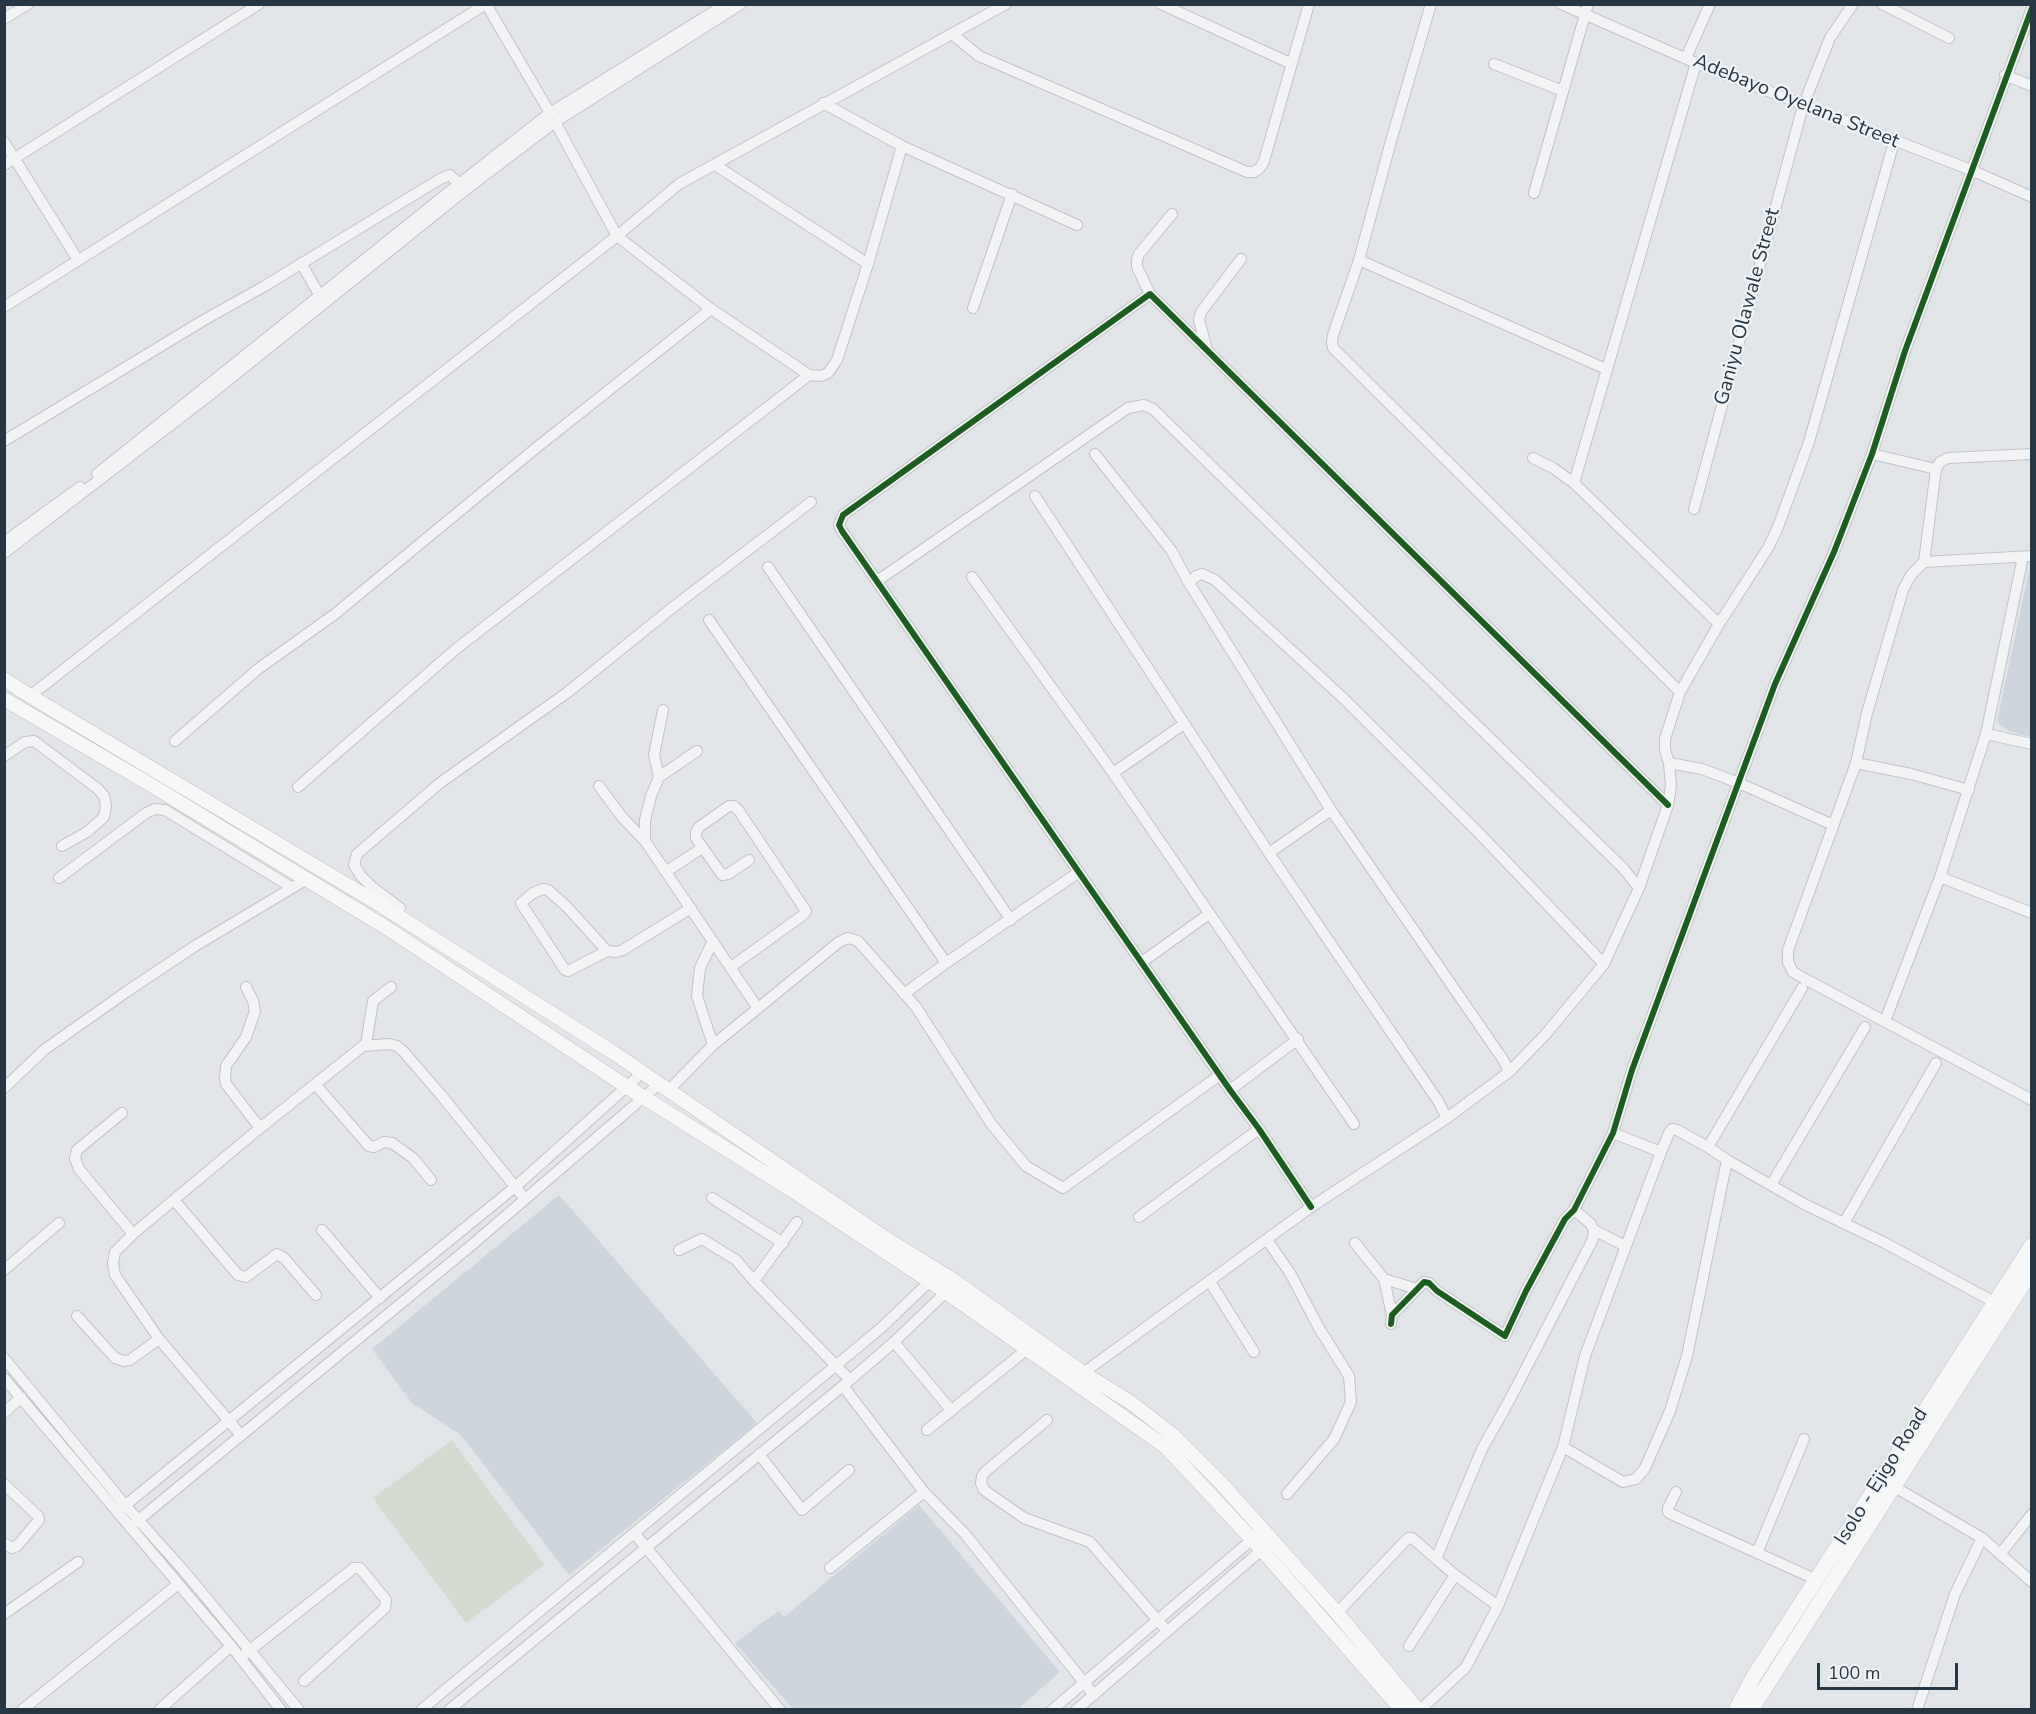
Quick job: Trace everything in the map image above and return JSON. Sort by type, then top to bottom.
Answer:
[{"type":"main road","points":[[4,679],[271,838],[643,1072],[885,1238],[953,1280],[1078,1377]]},
{"type":"main road","points":[[4,699],[126,769],[443,964],[627,1087],[790,1189],[946,1292],[1026,1350],[1130,1402],[1173,1435],[1221,1483],[1262,1540],[1399,1708]]},
{"type":"main road","name":"Isolo - Ejigo Road","points":[[1736,1710],[1754,1676],[1936,1391],[1996,1303],[2031,1245]]},
{"type":"main road","points":[[1756,1708],[1893,1486],[2031,1270]]},
{"type":"main road","points":[[1262,1540],[1337,1613],[1419,1710]]},
{"type":"street","points":[[4,19],[28,4]]},
{"type":"street","points":[[4,165],[259,4]]},
{"type":"street","points":[[4,307],[486,4],[553,118],[617,236],[711,309],[809,375],[822,376],[833,367],[868,264],[902,146]]},
{"type":"street","points":[[7,546],[459,184],[553,118],[726,4]]},
{"type":"street","points":[[7,546],[202,402],[553,118],[741,4]]},
{"type":"street","points":[[30,696],[617,236],[679,184],[1006,4]]},
{"type":"street","points":[[1161,4],[1186,10],[1292,64]]},
{"type":"street","points":[[952,34],[979,56],[1247,172],[1254,172],[1264,161],[1309,4]]},
{"type":"street","points":[[1431,4],[1359,260],[1333,335],[1333,348],[1680,692]]},
{"type":"street","name":"Adebayo Oyelana Street","points":[[1561,4],[1586,10],[1691,61],[1894,142],[1971,170],[2031,197]]},
{"type":"street","points":[[1574,483],[1691,61],[1710,4]]},
{"type":"street","name":"Ganiyu Olawale Street","points":[[1694,509],[1803,106],[1830,38],[1853,4]]},
{"type":"street","points":[[1882,4],[1949,38]]},
{"type":"street","points":[[1355,1244],[1384,1279],[1392,1320],[1424,1282],[1429,1283],[1437,1291],[1504,1335],[1565,1219],[1574,1210],[1613,1133],[1632,1070],[1775,684],[1834,552],[1872,454],[1905,351],[2031,8]]},
{"type":"street","points":[[1534,193],[1586,10]]},
{"type":"street","points":[[1494,64],[1563,91]]},
{"type":"street","points":[[2005,75],[2031,86]]},
{"type":"street","points":[[823,103],[902,146],[1077,225]]},
{"type":"street","points":[[4,142],[78,260]]},
{"type":"street","points":[[1078,1377],[1311,1207],[1447,1118],[1509,1072],[1545,1035],[1604,964],[1639,888],[1668,805],[1671,786],[1665,739],[1680,692],[1719,624],[1768,548],[1809,442],[1894,142]]},
{"type":"street","points":[[715,165],[868,264]]},
{"type":"street","points":[[4,441],[445,176],[450,175],[459,184]]},
{"type":"street","points":[[973,308],[1012,194]]},
{"type":"street","points":[[1172,214],[1139,254],[1137,260],[1137,267],[1150,294],[1668,805]]},
{"type":"street","points":[[1207,352],[1199,320],[1202,312],[1241,260]]},
{"type":"street","points":[[1359,260],[1606,369]]},
{"type":"street","points":[[301,263],[320,296]]},
{"type":"street","points":[[1150,294],[843,515],[839,525],[1311,1207]]},
{"type":"street","points":[[175,741],[258,669],[334,614],[536,448],[711,309]]},
{"type":"street","points":[[298,787],[456,649],[809,375]]},
{"type":"street","points":[[877,581],[1128,408],[1144,405],[1153,409],[1187,442],[1623,868],[1639,888]]},
{"type":"street","points":[[1095,454],[1165,541],[1331,810],[1504,1061],[1509,1072]]},
{"type":"street","points":[[1872,454],[1936,469]]},
{"type":"street","points":[[2031,454],[1948,458],[1940,462],[1936,469],[1924,562],[1911,575],[1903,590],[1867,712],[1856,762],[1788,950],[1788,962],[1793,972],[2031,1100]]},
{"type":"street","points":[[1533,458],[1574,483],[1719,624]]},
{"type":"street","points":[[1035,496],[1269,853],[1438,1101],[1447,1118]]},
{"type":"street","points":[[396,915],[400,908],[361,876],[354,865],[357,854],[440,783],[568,692],[811,502]]},
{"type":"street","points":[[1885,1021],[1940,877],[1969,790],[1986,734],[2027,556],[1924,562]]},
{"type":"street","points":[[768,567],[1011,920]]},
{"type":"street","points":[[1189,583],[1202,574],[1215,580],[1342,698],[1467,820],[1604,964]]},
{"type":"street","points":[[972,577],[1113,773],[1354,1124]]},
{"type":"street","points":[[709,620],[946,963]]},
{"type":"street","points":[[659,777],[654,755],[663,710]]},
{"type":"street","points":[[1113,773],[1184,724]]},
{"type":"street","points":[[1986,734],[2031,744]]},
{"type":"street","points":[[4,756],[25,742],[34,741],[104,796],[106,806],[104,817],[97,825],[62,846]]},
{"type":"street","points":[[645,841],[645,820],[659,777],[698,751]]},
{"type":"street","points":[[1856,762],[1969,790]]},
{"type":"street","points":[[1669,763],[1702,769],[1833,825]]},
{"type":"street","points":[[599,786],[667,871],[757,1007]]},
{"type":"street","points":[[730,967],[806,911],[734,806],[729,806],[699,827],[696,838],[722,875],[729,874],[749,860]]},
{"type":"street","points":[[59,878],[146,813],[155,809],[165,810],[291,887]]},
{"type":"street","points":[[1269,853],[1331,810]]},
{"type":"street","points":[[667,871],[702,848]]},
{"type":"street","points":[[904,994],[1079,872]]},
{"type":"street","points":[[1940,877],[2031,913]]},
{"type":"street","points":[[4,1088],[44,1050],[126,992],[195,946],[307,879]]},
{"type":"street","points":[[607,951],[566,906],[548,890],[533,892],[521,903],[565,970],[571,971],[607,951],[623,950],[691,908]]},
{"type":"street","points":[[1142,962],[1209,914]]},
{"type":"street","points":[[130,1527],[645,1098],[664,1088],[757,1007],[839,942],[848,938],[858,941],[916,1007],[993,1125],[1026,1166],[1063,1188],[1220,1075]]},
{"type":"street","points":[[713,941],[700,968],[697,996],[713,1045]]},
{"type":"street","points":[[246,987],[255,1011],[246,1037],[226,1066],[225,1079],[226,1084],[260,1128]]},
{"type":"street","points":[[366,1044],[374,1001],[391,987]]},
{"type":"street","points":[[1708,1147],[1802,987]]},
{"type":"street","points":[[1771,1185],[1865,1027]]},
{"type":"street","points":[[1230,1090],[1298,1040]]},
{"type":"street","points":[[240,1434],[159,1339],[115,1275],[113,1263],[115,1252],[133,1234],[260,1128],[366,1044],[397,1046],[441,1095],[525,1199]]},
{"type":"street","points":[[1844,1223],[1936,1063]]},
{"type":"street","points":[[121,1508],[515,1187],[643,1072]]},
{"type":"street","points":[[315,1084],[369,1146],[374,1147],[384,1142],[392,1143],[413,1158],[431,1180]]},
{"type":"street","points":[[122,1113],[77,1150],[75,1158],[79,1169],[133,1234]]},
{"type":"street","points":[[1139,1217],[1259,1129]]},
{"type":"street","points":[[1419,1710],[1466,1667],[1498,1606],[1563,1447],[1585,1356],[1661,1152],[1672,1130],[1677,1130],[1771,1185],[1903,1252],[1996,1303]]},
{"type":"street","points":[[1613,1133],[1661,1152]]},
{"type":"street","points":[[1563,1447],[1623,1482],[1636,1479],[1645,1468],[1670,1412],[1687,1356],[1727,1160]]},
{"type":"street","points":[[712,1198],[783,1243]]},
{"type":"street","points":[[174,1200],[238,1275],[246,1276],[277,1254],[284,1258],[316,1295]]},
{"type":"street","points":[[1574,1210],[1590,1223],[1594,1230],[1625,1246]]},
{"type":"street","points":[[754,1281],[796,1222]]},
{"type":"street","points":[[4,1270],[59,1223]]},
{"type":"street","points":[[322,1230],[380,1298]]},
{"type":"street","points":[[1436,1559],[1482,1449],[1593,1239],[1594,1230]]},
{"type":"street","points":[[679,1250],[702,1239],[736,1260],[836,1365],[846,1383],[924,1492],[964,1534],[1094,1695]]},
{"type":"street","points":[[1267,1240],[1290,1273],[1348,1376],[1351,1402],[1334,1439],[1287,1494]]},
{"type":"street","points":[[1384,1279],[1417,1289]]},
{"type":"street","points":[[422,1710],[900,1312],[929,1282]]},
{"type":"street","points":[[1210,1282],[1254,1352]]},
{"type":"street","points":[[448,1710],[462,1705],[645,1548],[846,1383],[894,1342],[946,1292]]},
{"type":"street","points":[[77,1316],[115,1359],[130,1360],[159,1339]]},
{"type":"street","points":[[894,1342],[951,1410]]},
{"type":"street","points":[[927,1430],[1026,1350]]},
{"type":"street","points":[[4,1358],[121,1508],[130,1527],[231,1646],[281,1710]]},
{"type":"street","points":[[4,1378],[121,1508],[139,1519],[299,1710]]},
{"type":"street","points":[[4,1413],[21,1397]]},
{"type":"street","points":[[1047,1420],[986,1471],[981,1483],[984,1490],[1024,1518],[1090,1542],[1167,1631]]},
{"type":"street","points":[[1757,1553],[1804,1439]]},
{"type":"street","points":[[759,1454],[802,1510],[849,1470]]},
{"type":"street","points":[[4,1484],[38,1516],[39,1520],[17,1546],[12,1548],[4,1543]]},
{"type":"street","points":[[1893,1486],[1982,1538],[2031,1582]]},
{"type":"street","points":[[830,1568],[924,1492]]},
{"type":"street","points":[[1676,1492],[1668,1508],[1671,1514],[1817,1580]]},
{"type":"street","points":[[2001,1553],[2031,1514]]},
{"type":"street","points":[[634,1534],[780,1710]]},
{"type":"street","points":[[1337,1613],[1408,1538],[1412,1538],[1455,1575],[1498,1606]]},
{"type":"street","points":[[1917,1710],[1955,1594],[1982,1538]]},
{"type":"street","points":[[1052,1710],[1157,1621],[1262,1540]]},
{"type":"street","points":[[1076,1710],[1167,1631],[1262,1540]]},
{"type":"street","points":[[4,1614],[78,1562]]},
{"type":"street","points":[[240,1658],[351,1570],[360,1568],[386,1600],[385,1608],[304,1681]]},
{"type":"street","points":[[1409,1646],[1455,1575]]},
{"type":"street","points":[[22,1710],[177,1585]]},
{"type":"street","points":[[159,1710],[231,1646]]},
{"type":"shaded area","points":[[2031,568],[2031,737],[2009,731],[1997,722]]},
{"type":"shaded area","points":[[559,1195],[757,1423],[569,1575],[461,1435],[412,1403],[372,1349]]},
{"type":"shaded area","points":[[452,1440],[544,1565],[466,1623],[373,1498]]},
{"type":"shaded area","points":[[919,1505],[1060,1672],[1018,1709],[793,1709],[735,1643],[778,1611],[784,1617]]},
{"type":"cycle path","points":[[1391,1324],[1392,1315],[1424,1282],[1429,1283],[1437,1291],[1505,1336],[1526,1291],[1565,1219],[1574,1210],[1613,1133],[1632,1070],[1775,684],[1834,552],[1872,454],[1905,351],[2032,8]]},
{"type":"cycle path","points":[[1311,1207],[842,531],[839,525],[843,515],[1150,294],[1668,805]]}]
